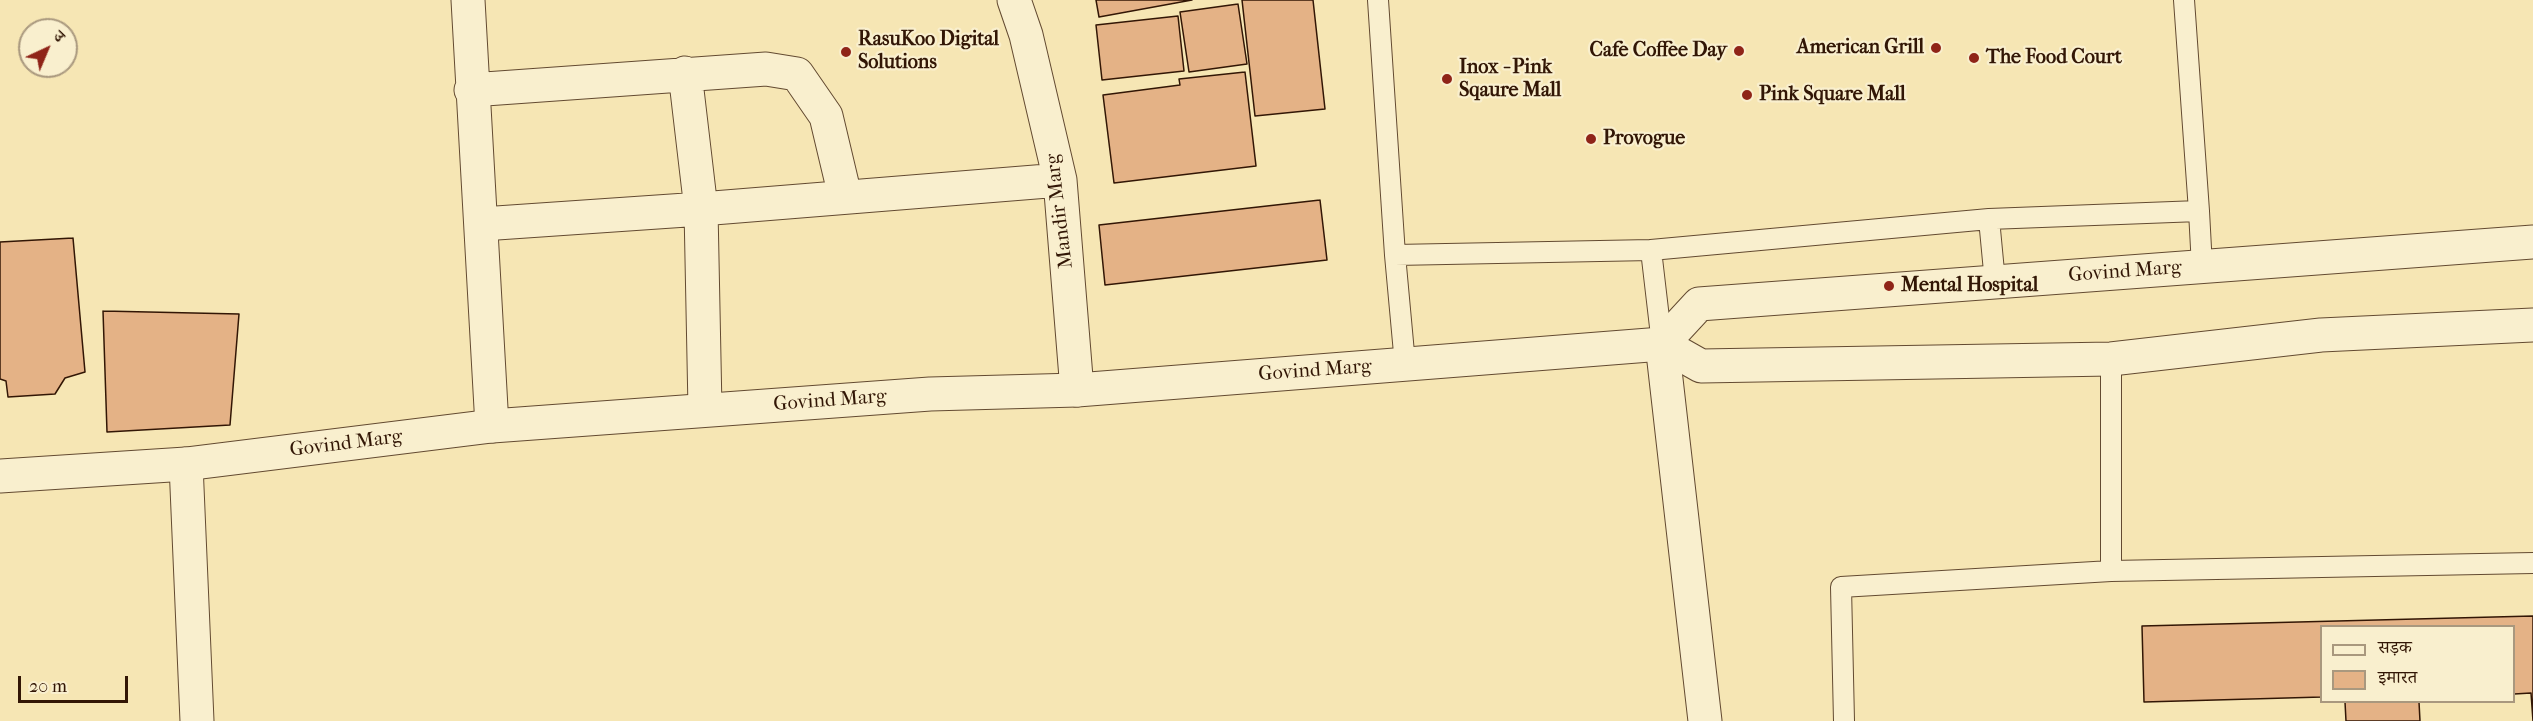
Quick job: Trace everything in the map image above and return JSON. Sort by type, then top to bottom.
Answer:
[{"type":"street","points":[[468,0],[471,90],[482,224],[492,426]]},
{"type":"street","name":"Mandir Marg","points":[[1014,0],[1026,35],[1060,180],[1077,390]]},
{"type":"street","points":[[471,90],[766,69],[797,74],[826,116],[845,196]]},
{"type":"street","points":[[685,73],[701,210],[705,409]]},
{"type":"street","points":[[482,224],[701,210],[845,196],[1060,180]]},
{"type":"street","name":"Govind Marg","points":[[0,476],[186,465],[492,426],[705,409],[930,394],[1077,390],[1662,344],[1699,304],[2533,242]]},
{"type":"street","points":[[1662,344],[1701,366],[2111,358],[2322,335],[2533,325]]},
{"type":"street","points":[[1662,344],[1705,721]]},
{"type":"street","points":[[186,465],[197,721]]},
{"type":"lane","points":[[1378,0],[1395,255],[1405,364]]},
{"type":"lane","points":[[2184,0],[2202,267]]},
{"type":"lane","points":[[1395,255],[1651,250],[1989,219],[2199,211]]},
{"type":"lane","points":[[1989,219],[1995,282]]},
{"type":"lane","points":[[1651,250],[1662,344]]},
{"type":"lane","points":[[2111,358],[2111,571]]},
{"type":"lane","points":[[1844,721],[1841,587],[2111,571],[2533,563]]},
{"type":"building","points":[[1096,0],[1192,0],[1099,17]]},
{"type":"building","points":[[1242,0],[1313,0],[1325,109],[1255,116]]},
{"type":"building","points":[[1238,4],[1247,64],[1189,72],[1180,12]]},
{"type":"building","points":[[1178,16],[1184,71],[1102,80],[1096,25]]},
{"type":"building","points":[[1245,72],[1256,166],[1114,183],[1103,95],[1180,85],[1179,79]]},
{"type":"building","points":[[1320,200],[1327,260],[1105,285],[1099,225]]},
{"type":"building","points":[[73,238],[85,372],[65,378],[55,394],[8,397],[6,381],[0,379],[0,242]]},
{"type":"building","points":[[103,311],[239,314],[230,425],[107,432]]},
{"type":"building","points":[[2533,616],[2533,721],[2531,693],[2515,694],[2515,625],[2320,625],[2320,697],[2144,702],[2142,626]]},
{"type":"building","points":[[2345,703],[2419,703],[2420,721],[2346,721]]},
{"type":"place","name":"American Grill","points":[[1936,48]]},
{"type":"place","name":"Cafe Coffee Day","points":[[1739,51]]},
{"type":"place","name":"RasuKoo Digital Solutions","points":[[846,52]]},
{"type":"place","name":"The Food Court","points":[[1974,58]]},
{"type":"place","name":"Inox - Pink Sqaure Mall","points":[[1447,79]]},
{"type":"place","name":"Pink Square Mall","points":[[1747,95]]},
{"type":"place","name":"Provogue","points":[[1591,139]]},
{"type":"place","name":"Mental Hospital","points":[[1889,286]]}]
